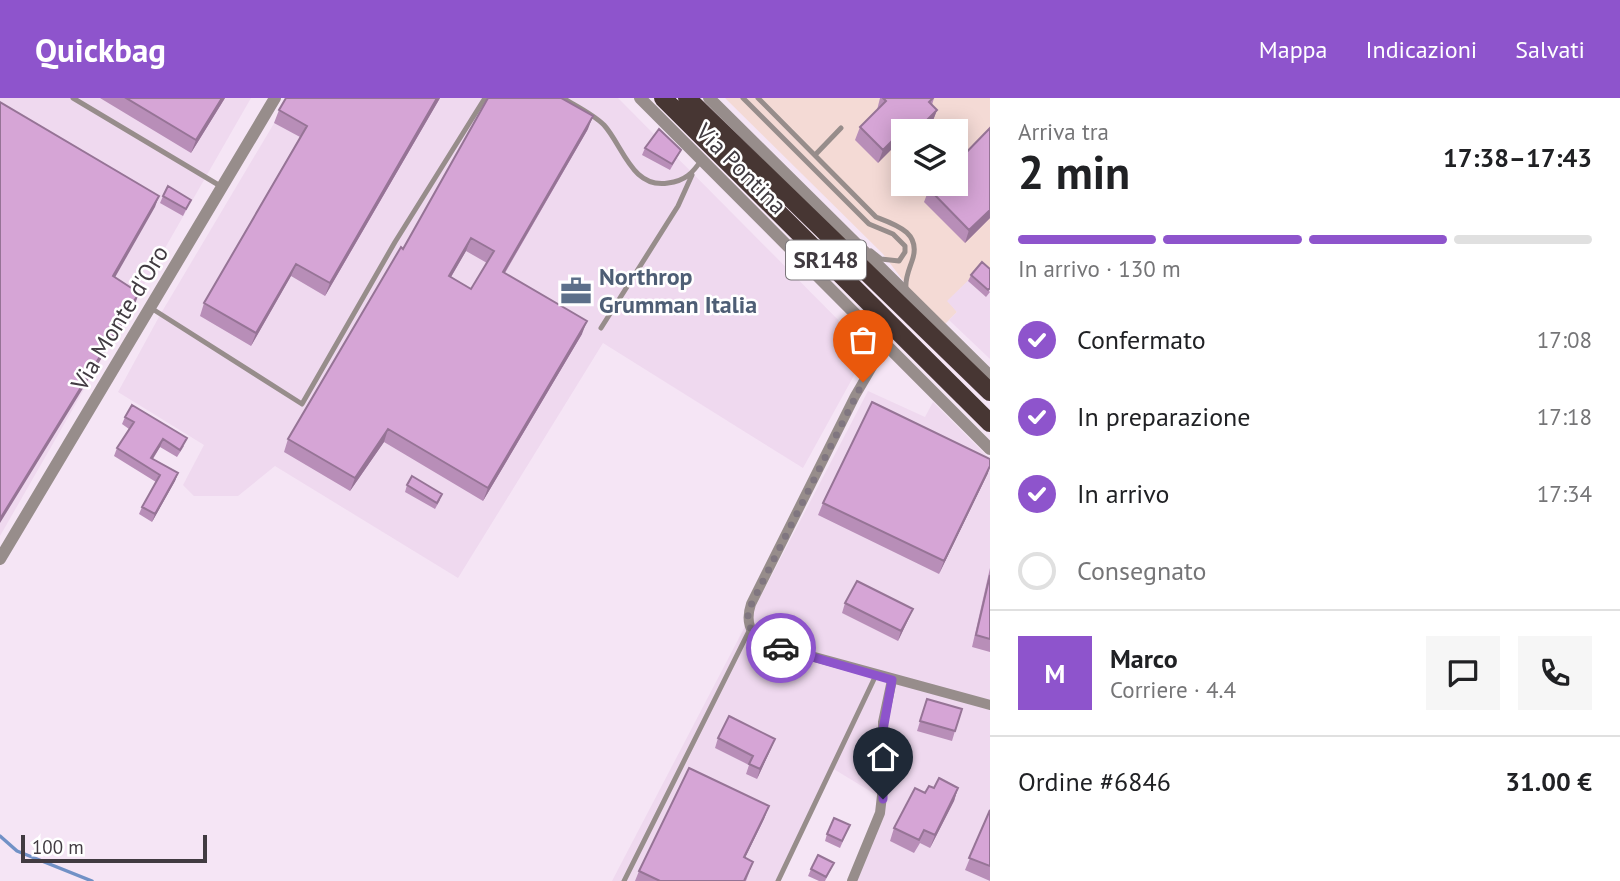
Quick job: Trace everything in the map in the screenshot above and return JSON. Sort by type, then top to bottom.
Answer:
[{"type":"highway","name":"SR148","points":[[663,98],[990,423]]},
{"type":"highway","name":"SR148","points":[[687,98],[990,392]]},
{"type":"street","name":"Via Monte d'Oro","points":[[0,559],[275,98]]},
{"type":"street","name":"Via Pontina","points":[[640,98],[990,449]]},
{"type":"street","name":"Via Pontina","points":[[709,98],[990,376]]},
{"type":"street","points":[[886,342],[855,396],[751,604],[748,616],[750,629],[767,644],[876,676],[990,705]]},
{"type":"street","points":[[852,881],[880,813],[884,778],[883,722],[892,680]]},
{"type":"lane","points":[[73,98],[222,187]]},
{"type":"lane","points":[[150,307],[302,404],[395,242],[485,98]]},
{"type":"lane","points":[[563,98],[601,122],[620,153],[647,181],[671,183],[692,175]]},
{"type":"lane","points":[[743,98],[869,225],[900,238],[905,246],[902,257],[893,262],[881,258],[842,222],[822,210]]},
{"type":"lane","points":[[758,98],[876,217],[897,224],[909,233],[915,250],[905,283],[907,294]]},
{"type":"lane","points":[[815,155],[841,128]]},
{"type":"lane","points":[[601,328],[678,206],[702,159]]},
{"type":"lane","points":[[624,881],[750,629]]},
{"type":"lane","points":[[778,881],[876,676]]},
{"type":"shaded area","points":[[0,98],[251,98],[0,536]]},
{"type":"shaded area","points":[[289,98],[618,98],[868,350],[803,468],[603,343],[458,578],[275,466],[238,496],[194,496],[183,485],[204,445],[118,392],[160,315]]},
{"type":"shaded area","points":[[725,98],[990,98],[990,278],[980,269],[948,301],[957,312],[945,324],[917,299],[883,254]]},
{"type":"shaded area","points":[[980,269],[990,278],[990,359],[949,320],[957,312],[947,301]]},
{"type":"shaded area","points":[[868,391],[925,417],[933,402],[990,459],[990,881],[852,881],[883,799],[832,768],[777,881],[612,881]]},
{"type":"building","points":[[126,98],[222,98],[196,140]]},
{"type":"building","points":[[286,98],[437,98],[330,283],[296,264],[256,333],[204,303],[307,126],[279,110]]},
{"type":"building","points":[[488,98],[561,98],[593,116],[503,272],[587,321],[488,488],[388,429],[355,478],[288,439],[401,247],[403,249]],"holes":[[[471,238],[494,251],[471,289],[449,276]]]},
{"type":"building","points":[[883,98],[933,98],[929,102],[937,110],[928,119],[891,119],[891,142],[883,150],[860,127],[886,101]]},
{"type":"building","points":[[0,102],[159,196],[113,276],[139,293],[0,519]]},
{"type":"building","points":[[990,128],[990,210],[969,230],[936,196],[968,196],[968,151]]},
{"type":"building","points":[[659,129],[681,150],[672,164],[645,148]]},
{"type":"building","points":[[168,186],[191,200],[186,209],[163,196]]},
{"type":"building","points":[[982,262],[990,269],[988,290],[971,275]]},
{"type":"building","points":[[872,402],[990,459],[990,466],[944,561],[823,503]]},
{"type":"building","points":[[132,405],[187,438],[180,450],[163,439],[151,458],[178,473],[155,514],[142,507],[160,475],[117,448],[134,422],[125,417]]},
{"type":"building","points":[[412,476],[442,494],[437,503],[407,485]]},
{"type":"building","points":[[990,575],[990,639],[976,635]]},
{"type":"building","points":[[857,581],[913,609],[901,631],[845,603]]},
{"type":"building","points":[[927,699],[962,709],[955,731],[920,721]]},
{"type":"building","points":[[729,716],[775,739],[760,769],[749,764],[753,756],[718,738]]},
{"type":"building","points":[[689,768],[769,806],[744,857],[753,862],[744,881],[660,881],[639,871]]},
{"type":"building","points":[[939,778],[958,788],[935,835],[924,830],[919,840],[894,828],[915,788],[925,793],[929,786],[934,788]]},
{"type":"building","points":[[990,810],[990,866],[969,858]]},
{"type":"building","points":[[834,818],[850,825],[842,841],[827,834]]},
{"type":"building","points":[[818,855],[834,863],[826,877],[811,869]]},
{"type":"waterway","points":[[0,836],[17,851],[92,881]]},
{"type":"way so far","points":[[781,648],[767,644],[752,634],[748,625],[748,611],[863,382]]},
{"type":"place","name":"Northrop Grumman Italia","points":[[576,291]]},
{"type":"route","points":[[781,648],[892,680],[883,730],[883,799]]}]
